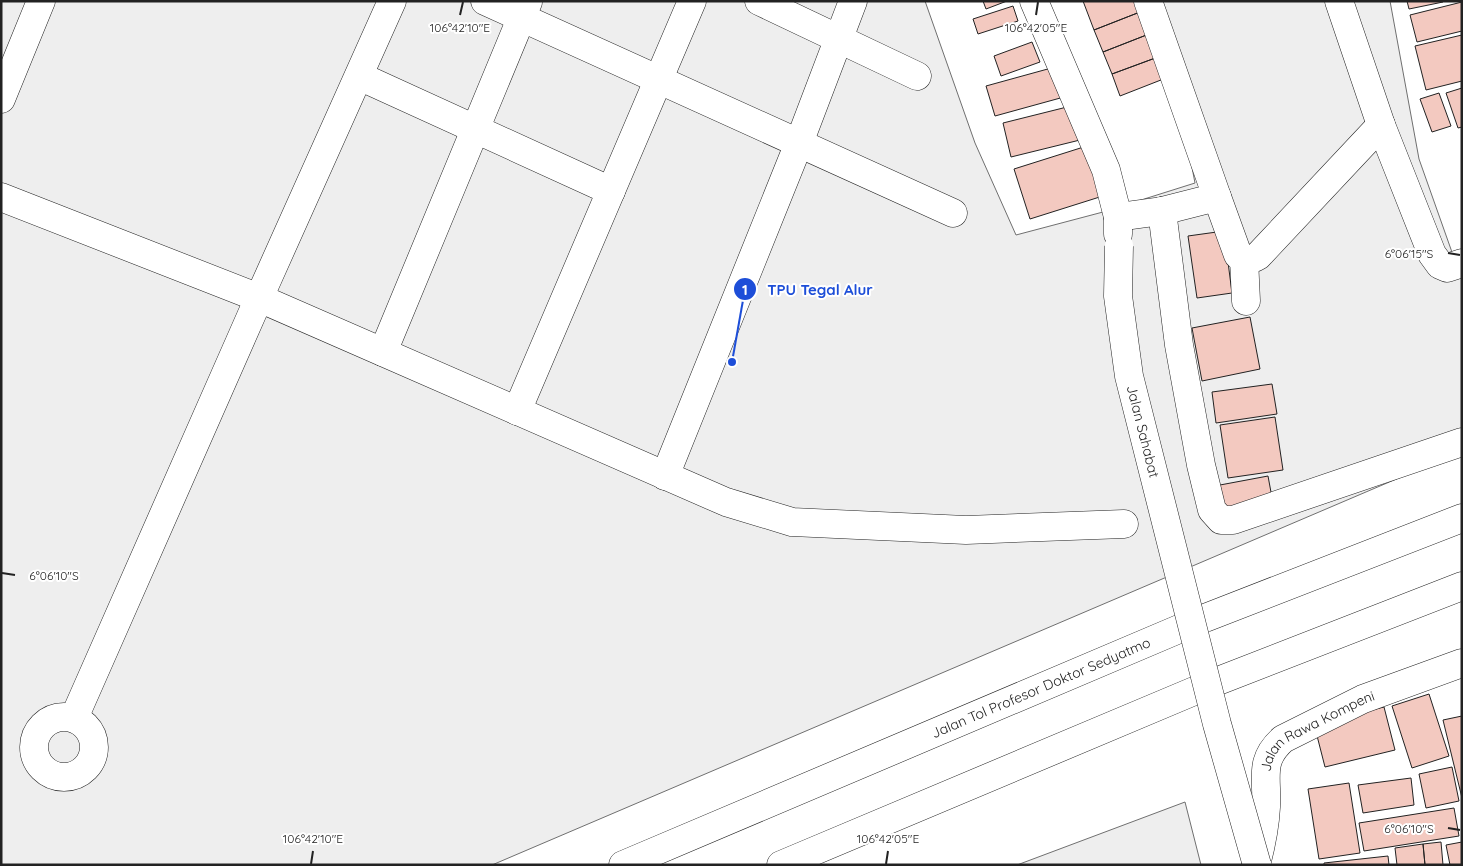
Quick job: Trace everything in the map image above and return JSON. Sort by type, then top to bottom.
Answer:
[{"type":"main road","points":[[1,99],[41,1]]},
{"type":"main road","points":[[74,718],[392,1]]},
{"type":"main road","points":[[485,1],[525,9],[659,80],[953,213]]},
{"type":"main road","points":[[517,410],[692,1]]},
{"type":"main road","points":[[759,1],[917,76]]},
{"type":"main road","points":[[665,476],[799,143],[853,1]]},
{"type":"main road","name":"Jalan Sahabat","points":[[1034,1],[1106,170],[1118,217],[1118,296],[1129,376],[1256,865]]},
{"type":"main road","points":[[1148,1],[1238,255],[1244,259],[1254,259],[1258,256],[1382,125]]},
{"type":"main road","points":[[1339,1],[1382,125],[1432,254],[1440,265],[1447,268],[1462,263]]},
{"type":"main road","points":[[383,352],[525,9]]},
{"type":"main road","points":[[359,76],[611,191]]},
{"type":"main road","points":[[1,197],[259,298],[726,502],[792,522],[966,530],[1124,524]]},
{"type":"main road","points":[[1118,217],[1162,211],[1217,197]]},
{"type":"main road","points":[[1162,211],[1179,345],[1201,465],[1212,510],[1221,520],[1233,520],[1462,442]]},
{"type":"main road","points":[[1244,259],[1246,301]]},
{"type":"main road","name":"Jalan Tol Profesor Doktor Sedyatmo","points":[[623,865],[1205,618],[1462,518]]},
{"type":"main road","points":[[781,865],[1218,681],[1462,586]]},
{"type":"main road","name":"Jalan Rawa Kompeni","points":[[1256,865],[1262,842],[1266,806],[1266,769],[1268,758],[1276,746],[1284,739],[1363,699],[1462,663]]},
{"type":"shaded area","points":[[1,1],[925,1],[975,143],[1016,235],[1103,212],[1195,183],[1160,2],[1390,1],[1419,159],[1459,272],[1462,273],[1462,451],[492,865],[1,865]]},
{"type":"shaded area","points":[[1185,802],[1201,865],[1017,865]]},
{"type":"building","points":[[983,1],[1007,1],[986,9]]},
{"type":"building","points":[[1083,1],[1136,1],[1140,12],[1094,30]]},
{"type":"building","points":[[1407,1],[1443,1],[1443,2],[1409,9]]},
{"type":"building","points":[[1462,2],[1462,31],[1417,42],[1410,15]]},
{"type":"building","points":[[1013,6],[1018,21],[978,34],[973,19]]},
{"type":"building","points":[[1140,12],[1149,34],[1103,52],[1094,30]]},
{"type":"building","points":[[1149,34],[1158,57],[1112,74],[1103,52]]},
{"type":"building","points":[[1462,35],[1462,81],[1426,90],[1415,46]]},
{"type":"building","points":[[1032,42],[1040,62],[1001,76],[994,56]]},
{"type":"building","points":[[1158,57],[1166,78],[1120,96],[1112,74]]},
{"type":"building","points":[[1055,67],[1064,97],[995,116],[986,86]]},
{"type":"building","points":[[1462,88],[1462,127],[1458,128],[1446,93]]},
{"type":"building","points":[[1439,93],[1451,126],[1432,132],[1420,99]]},
{"type":"building","points":[[1071,106],[1080,140],[1011,157],[1003,123]]},
{"type":"building","points":[[1090,145],[1106,195],[1030,219],[1014,169]]},
{"type":"building","points":[[1224,231],[1232,293],[1197,298],[1188,236]]},
{"type":"building","points":[[1250,317],[1260,369],[1202,381],[1192,328]]},
{"type":"building","points":[[1272,384],[1277,414],[1216,423],[1212,392]]},
{"type":"building","points":[[1275,417],[1283,470],[1228,478],[1220,425]]},
{"type":"building","points":[[1268,476],[1273,503],[1225,511],[1220,485]]},
{"type":"building","points":[[1429,694],[1449,756],[1412,768],[1392,706]]},
{"type":"building","points":[[1384,707],[1395,750],[1325,767],[1314,724]]},
{"type":"building","points":[[1462,716],[1462,798],[1443,720]]},
{"type":"building","points":[[1452,767],[1459,801],[1426,808],[1419,774]]},
{"type":"building","points":[[1411,778],[1414,805],[1363,813],[1358,785]]},
{"type":"building","points":[[1349,783],[1360,853],[1319,859],[1308,789]]},
{"type":"building","points":[[1454,808],[1459,836],[1364,851],[1359,823]]},
{"type":"building","points":[[1441,842],[1443,865],[1425,865],[1423,844]]},
{"type":"building","points":[[1462,842],[1462,865],[1450,865],[1446,845]]},
{"type":"building","points":[[1423,844],[1425,865],[1397,865],[1395,848]]},
{"type":"building","points":[[1388,856],[1389,865],[1324,865],[1324,863]]},
{"type":"place","name":"TPU Tegal Alur","points":[[732,362]]}]
